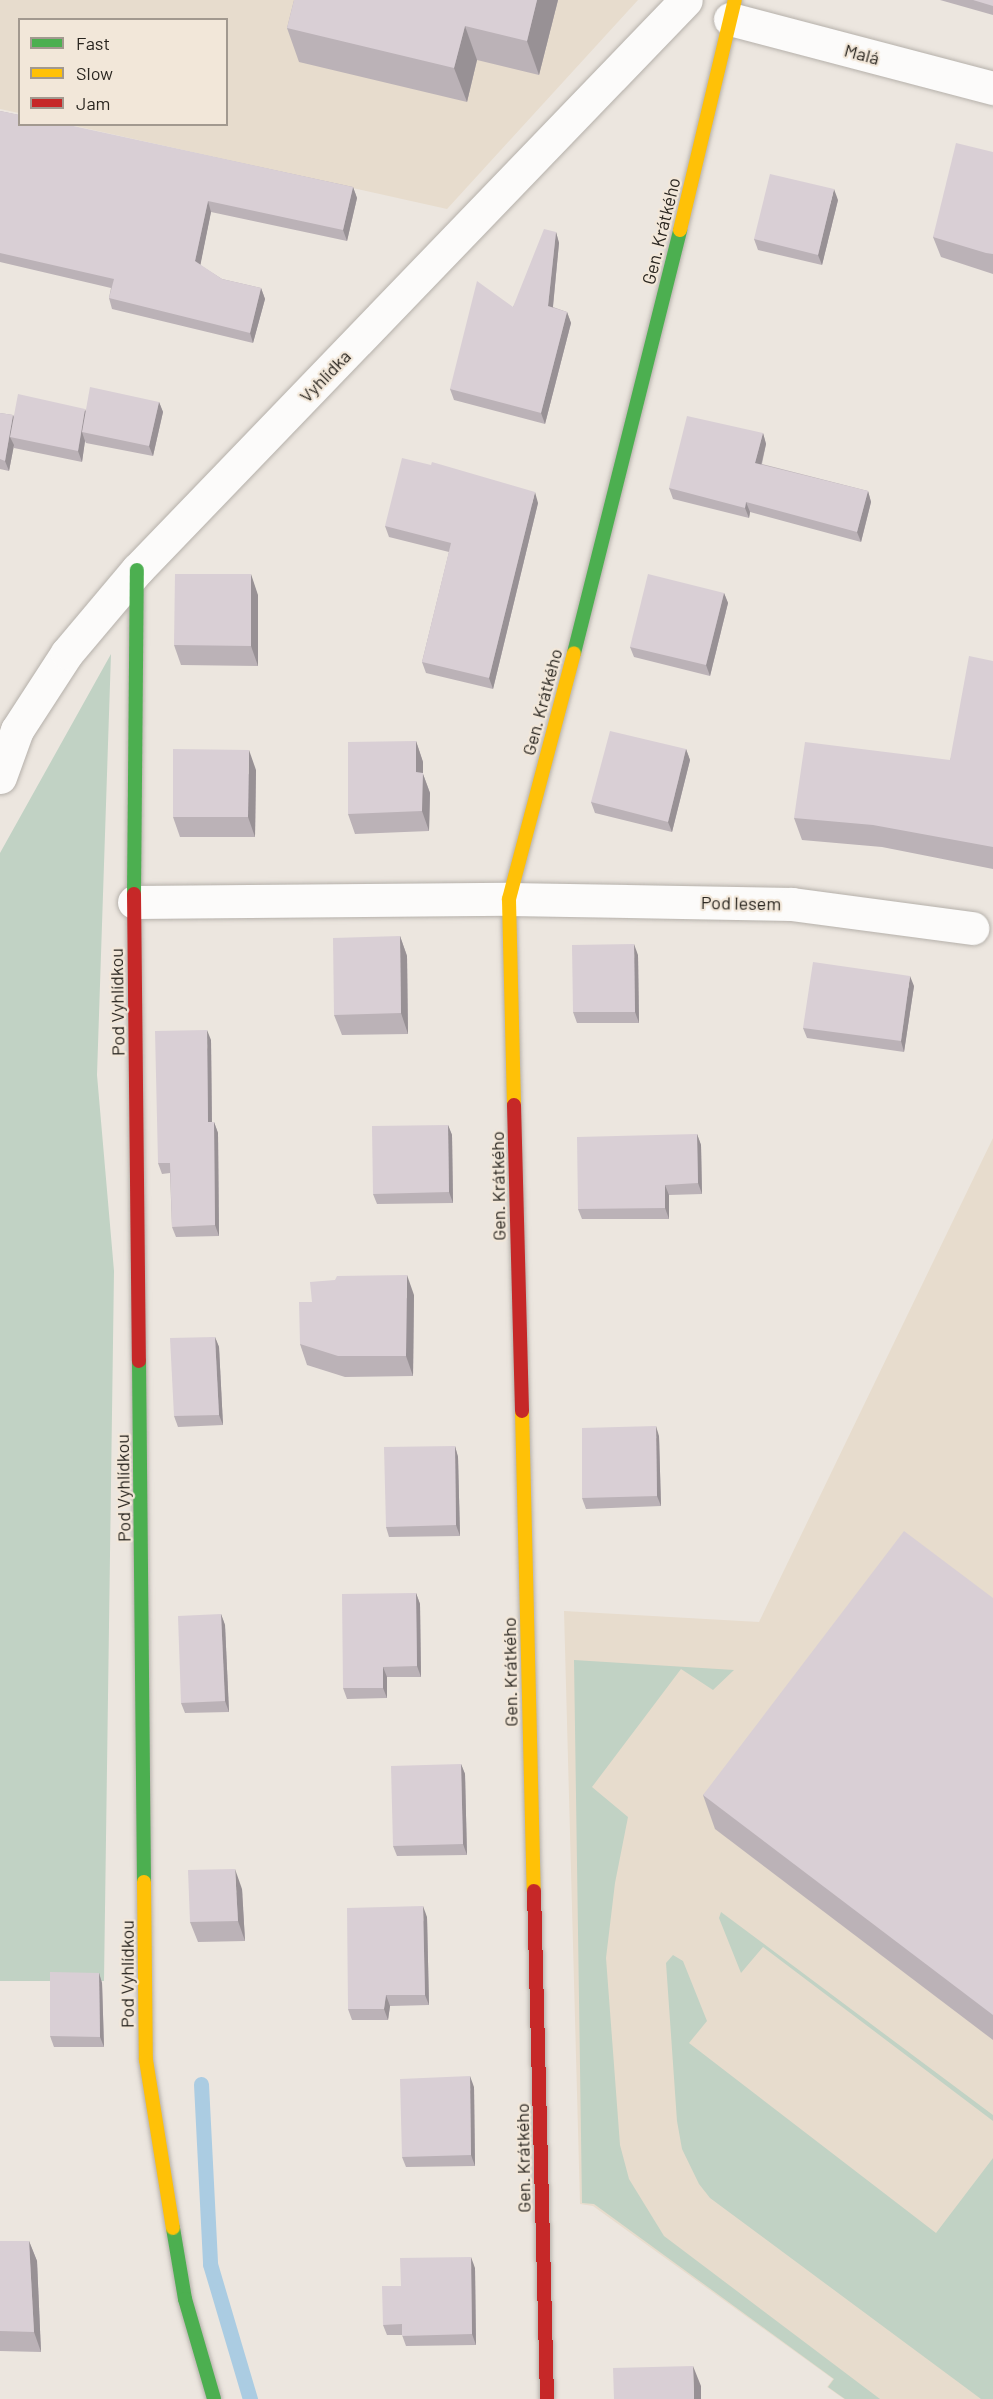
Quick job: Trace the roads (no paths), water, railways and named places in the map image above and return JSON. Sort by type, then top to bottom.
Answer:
[{"type":"street","name":"Vyhlídka","points":[[0,777],[17,730],[67,653],[137,570],[686,0]]},
{"type":"street","name":"Malá","points":[[732,10],[993,88]]},
{"type":"street","name":"Gen. Krátkého","points":[[547,2399],[509,899],[625,456],[732,10]]},
{"type":"street","name":"Pod Vyhlídkou","points":[[137,570],[134,902],[146,2060],[185,2299],[214,2399]]},
{"type":"street","name":"Pod lesem","points":[[134,902],[509,899],[792,904],[972,928]]},
{"type":"waterway","points":[[201,2084],[210,2264],[250,2399]]}]
